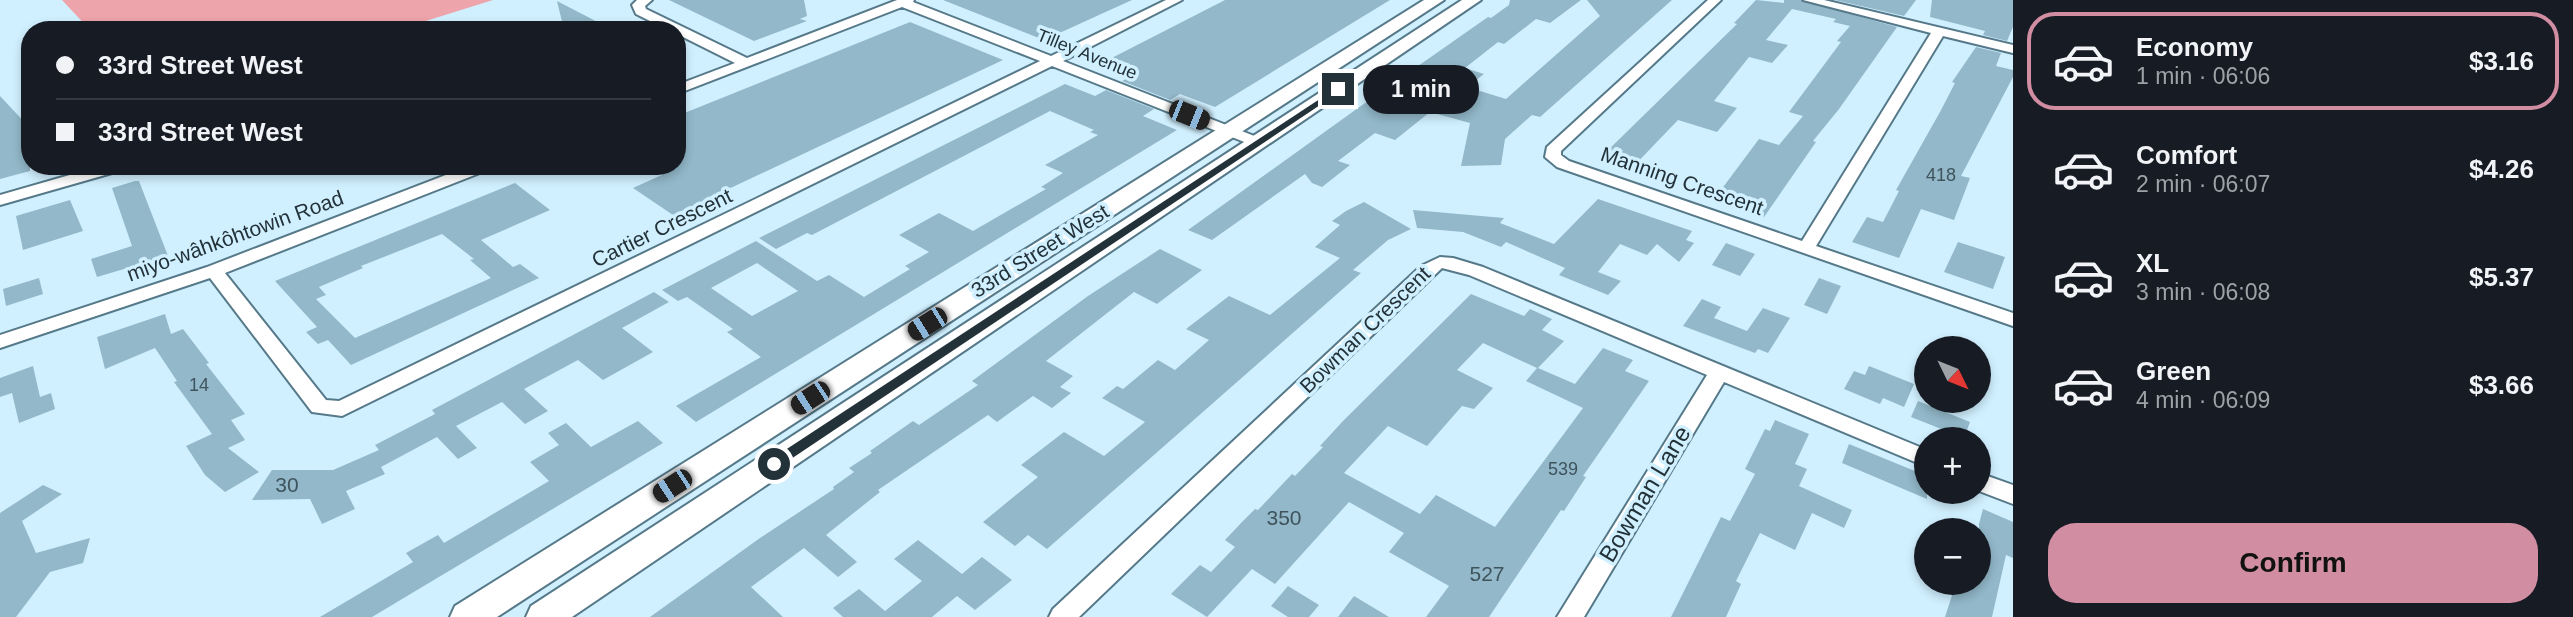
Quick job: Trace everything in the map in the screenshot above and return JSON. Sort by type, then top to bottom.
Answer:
[{"type":"main road","name":"33rd Street West","points":[[468,617],[1436,0]]},
{"type":"main road","name":"33rd Street West","points":[[544,617],[1473,0]]},
{"type":"street","points":[[646,0],[638,5],[640,11],[661,21]]},
{"type":"street","name":"Cartier Crescent","points":[[214,271],[320,407],[342,409],[1177,0]]},
{"type":"street","name":"Manning Crescent","points":[[1715,0],[1553,150],[1553,158],[1563,164],[2013,320]]},
{"type":"street","points":[[1809,0],[2013,49]]},
{"type":"street","points":[[686,87],[905,1]]},
{"type":"street","name":"Tilley Avenue","points":[[905,1],[1257,142]]},
{"type":"street","points":[[1806,248],[1939,31]]},
{"type":"street","points":[[686,33],[747,63]]},
{"type":"street","points":[[0,200],[88,175]]},
{"type":"street","name":"miyo-wâhkôhtowin Road","points":[[0,342],[214,271],[461,175]]},
{"type":"street","name":"Bowman Crescent","points":[[1062,617],[1422,277],[1429,266],[1440,262],[1476,271],[1914,454]]},
{"type":"street","name":"Bowman Lane","points":[[1570,617],[1720,372]]},
{"type":"street","points":[[1991,486],[2013,495]]},
{"type":"shaded area","points":[[62,0],[493,0],[426,21],[82,21]]},
{"type":"building","points":[[669,0],[804,0],[807,16],[800,19],[807,21],[754,41]]},
{"type":"building","points":[[943,0],[1132,0],[1044,40]]},
{"type":"building","points":[[1225,0],[1390,0],[1215,107],[1180,94],[1170,100],[1122,81],[1134,75],[1102,63]]},
{"type":"building","points":[[1510,0],[1581,0],[1550,23],[1536,19],[1504,44],[1498,42],[1465,68],[1484,74],[1467,87],[1506,99],[1600,16],[1587,0],[1672,0],[1540,117],[1532,115],[1505,139],[1501,165],[1461,166],[1470,123],[1430,112],[1395,140],[1375,133],[1338,161],[1350,165],[1322,187],[1312,183],[1305,174],[1212,240],[1188,230],[1488,17],[1491,18],[1509,5]]},
{"type":"building","points":[[1756,0],[1784,3],[1784,0],[1800,0],[1897,27],[1813,141],[1816,142],[1764,217],[1715,198],[1759,139],[1779,145],[1803,116],[1789,112],[1850,26],[1833,22],[1836,19],[1792,9],[1766,40],[1788,45],[1772,63],[1749,57],[1714,101],[1737,108],[1717,132],[1678,120],[1630,170],[1599,159],[1737,24],[1734,23]]},
{"type":"building","points":[[1835,0],[1916,0],[1904,16]]},
{"type":"building","points":[[1932,0],[2013,0],[2013,27],[2007,41],[1983,35],[1985,31],[1930,17]]},
{"type":"building","points":[[557,1],[596,21],[562,21]]},
{"type":"building","points":[[910,22],[1003,60],[673,215],[633,188],[662,175],[686,175],[686,112]]},
{"type":"building","points":[[1976,47],[2001,53],[1996,66],[2013,70],[2013,77],[1961,176],[1970,178],[1954,220],[1921,209],[1899,258],[1852,242],[1867,217],[1883,222],[1899,191],[1896,190],[1955,83],[1952,82]]},
{"type":"building","points":[[1065,84],[1095,96],[1106,90],[1154,109],[1143,116],[1177,130],[696,422],[676,406],[761,357],[727,332],[733,329],[687,297],[678,301],[662,290],[756,241],[817,281],[829,275],[864,297],[910,269],[905,266],[929,252],[899,235],[939,213],[973,231],[1046,189],[1041,187],[1063,173],[1045,165],[1098,135],[1090,132],[1094,130],[1050,111],[812,235],[807,233],[776,249],[759,238]],"holes":[[[757,263],[798,291],[752,316],[711,288]]]},
{"type":"building","points":[[0,96],[21,118],[21,173],[0,179]]},
{"type":"building","points":[[139,181],[168,256],[97,277],[91,259],[132,246],[112,188]]},
{"type":"building","points":[[515,183],[550,210],[481,240],[513,267],[520,264],[539,278],[351,365],[328,340],[318,344],[306,332],[317,327],[275,281]],"holes":[[[442,234],[474,259],[470,260],[491,278],[355,338],[316,299],[326,295],[319,287],[363,268],[361,266]]]},
{"type":"building","points":[[1598,199],[1692,231],[1686,240],[1694,243],[1679,262],[1657,244],[1647,255],[1620,244],[1598,272],[1621,281],[1608,295],[1559,275],[1565,268],[1506,242],[1501,247],[1463,232],[1417,228],[1413,210],[1504,218],[1500,223],[1554,244]]},
{"type":"building","points":[[70,200],[83,231],[23,250],[16,216]]},
{"type":"building","points":[[1364,202],[1411,229],[1388,240],[1353,270],[1361,273],[1047,549],[1028,535],[1015,546],[983,522],[1038,477],[1021,465],[1064,432],[1104,456],[1145,422],[1102,398],[1117,386],[1123,389],[1158,360],[1175,370],[1209,340],[1186,329],[1229,296],[1270,315],[1340,258],[1315,247],[1340,225],[1332,221]]},
{"type":"building","points":[[1958,242],[2005,257],[1993,289],[1944,272]]},
{"type":"building","points":[[1726,243],[1755,254],[1740,276],[1712,265]]},
{"type":"building","points":[[1160,249],[1202,270],[1157,304],[1134,292],[1046,361],[1073,376],[1060,387],[1071,393],[1052,408],[1033,396],[997,422],[988,415],[878,490],[880,492],[826,535],[857,562],[838,577],[804,548],[751,587],[783,617],[650,617],[834,489],[833,487],[854,472],[849,468],[872,453],[870,451],[913,421],[919,425],[978,385],[972,381],[1088,296]]},
{"type":"building","points":[[39,278],[43,294],[6,306],[3,289]]},
{"type":"building","points":[[1819,278],[1841,286],[1827,314],[1804,305]]},
{"type":"building","points":[[654,292],[669,302],[622,328],[653,352],[603,380],[578,360],[524,389],[548,411],[525,424],[502,402],[456,426],[477,448],[458,459],[437,437],[381,467],[385,474],[346,491],[355,509],[322,524],[310,499],[252,500],[272,470],[333,470],[379,450],[375,445],[435,414],[432,410]]},
{"type":"building","points":[[1471,294],[1524,316],[1530,309],[1552,319],[1542,330],[1564,341],[1538,368],[1575,384],[1603,348],[1633,360],[1625,371],[1649,381],[1583,476],[1586,477],[1564,511],[1561,510],[1489,617],[1426,617],[1449,586],[1389,552],[1404,533],[1349,502],[1275,584],[1252,569],[1207,617],[1171,594],[1200,565],[1211,572],[1235,547],[1225,540],[1292,474],[1295,476],[1343,421]],"holes":[[[1483,343],[1537,368],[1526,381],[1583,408],[1495,527],[1436,495],[1420,514],[1344,473],[1388,426],[1427,446],[1462,406],[1474,409],[1493,388],[1457,370]]]},
{"type":"building","points":[[1702,299],[1721,307],[1714,318],[1747,331],[1763,308],[1790,318],[1768,353],[1758,349],[1755,353],[1683,326]]},
{"type":"building","points":[[165,314],[171,334],[183,329],[245,414],[231,420],[245,440],[228,448],[259,472],[225,492],[205,475],[186,446],[212,434],[174,382],[177,381],[155,348],[105,369],[97,337]]},
{"type":"building","points":[[33,366],[40,397],[51,393],[55,409],[19,423],[12,393],[0,397],[0,378]]},
{"type":"building","points":[[1869,366],[1914,384],[1904,407],[1883,398],[1880,404],[1844,389],[1854,371],[1865,375]]},
{"type":"building","points":[[1914,410],[1914,413],[1948,413],[1970,422],[1968,427],[1936,427],[1911,417]]},
{"type":"building","points":[[1775,420],[1809,434],[1795,464],[1807,469],[1799,486],[1852,510],[1844,528],[1812,513],[1795,550],[1760,533],[1736,581],[1741,584],[1726,617],[1671,617],[1721,517],[1730,521],[1755,474],[1745,469],[1765,429],[1770,431]]},
{"type":"building","points":[[638,421],[663,443],[372,617],[320,617],[413,562],[406,553],[438,535],[444,543],[549,481],[530,462],[559,445],[548,433],[566,423],[591,447]]},
{"type":"building","points":[[1849,444],[1914,471],[1914,493],[1842,463]]},
{"type":"building","points":[[43,485],[62,494],[22,521],[36,553],[90,538],[83,563],[50,572],[16,617],[0,617],[0,513]]},
{"type":"building","points":[[1983,509],[2013,522],[2013,558],[2006,555],[1992,617],[1945,617],[1952,595],[1991,595],[1991,518],[1981,518]]},
{"type":"building","points":[[918,540],[962,574],[982,557],[1012,580],[975,610],[957,596],[932,617],[843,617],[833,608],[859,589],[885,611],[922,581],[894,559]]},
{"type":"building","points":[[1288,586],[1319,605],[1309,617],[1288,617],[1271,606]]},
{"type":"building","points":[[1354,596],[1389,617],[1338,617]]},
{"type":"route","points":[[774,464],[1338,89]]}]
